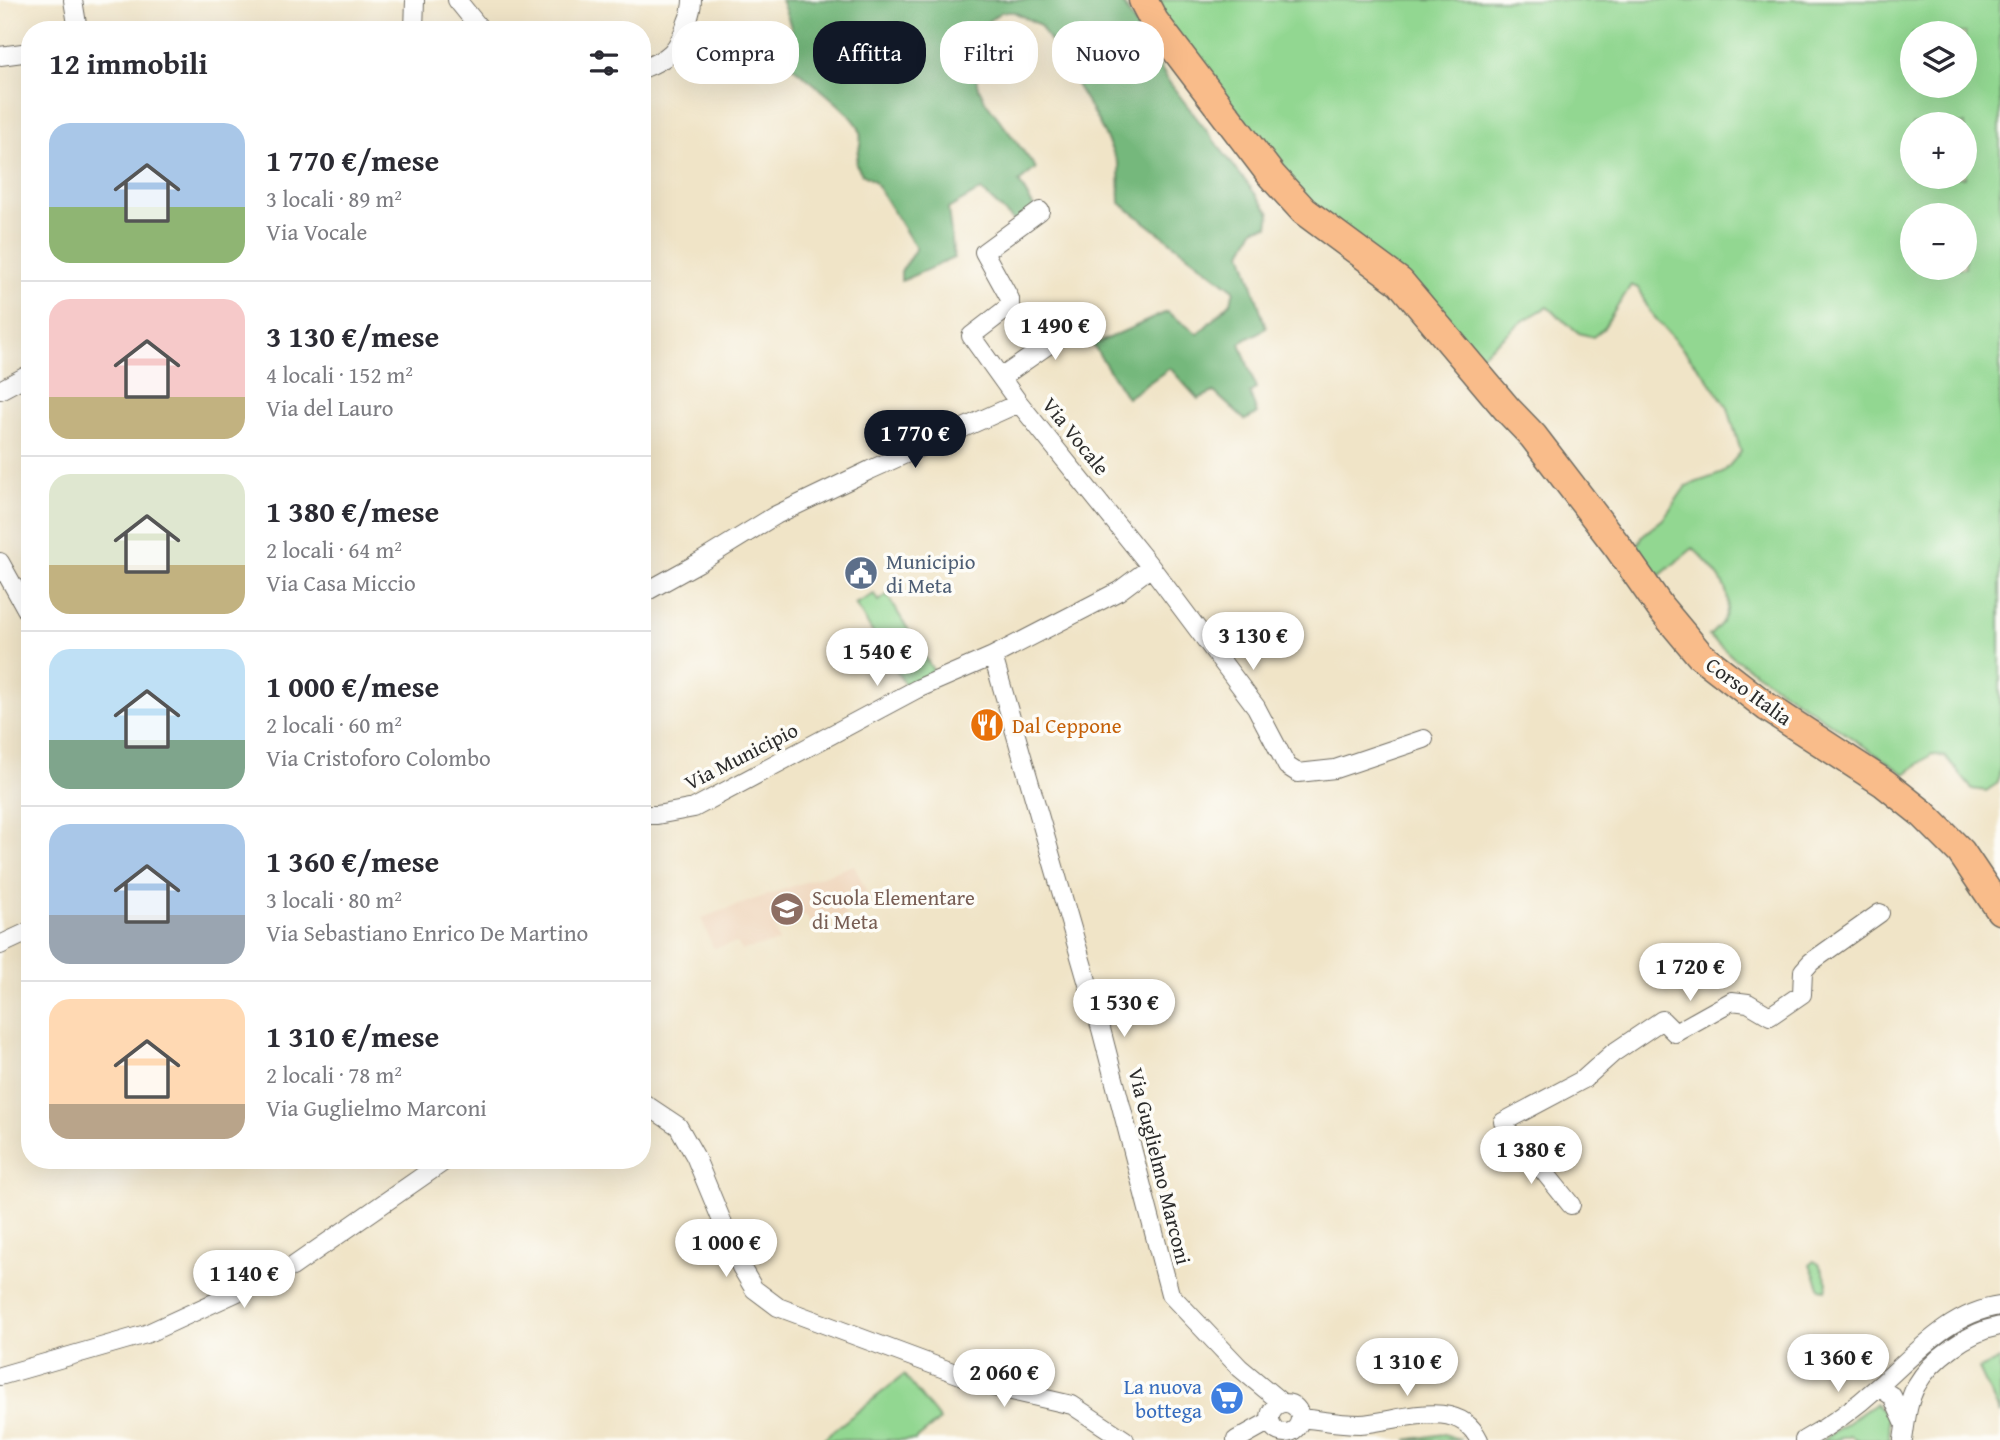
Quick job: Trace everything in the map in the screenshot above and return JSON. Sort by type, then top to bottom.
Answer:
[{"type":"main road","name":"Corso Italia","points":[[1143,0],[1154,21],[1272,176],[1304,211],[1400,282],[1532,436],[1618,547],[1660,607],[1700,655],[1767,707],[1884,783],[1923,814],[1961,852],[2000,910]]},
{"type":"street","points":[[73,0],[76,21]]},
{"type":"street","points":[[414,21],[415,0]]},
{"type":"street","points":[[457,0],[474,21]]},
{"type":"street","points":[[651,65],[666,59],[681,42],[692,0]]},
{"type":"street","points":[[0,56],[21,53]]},
{"type":"street","points":[[1019,403],[971,336],[1010,306],[1010,299],[984,252],[1040,211]]},
{"type":"street","points":[[1002,377],[1087,317]]},
{"type":"street","points":[[0,390],[21,379]]},
{"type":"street","name":"Via Vocale","points":[[651,589],[776,515],[1019,403],[1151,566],[1256,707],[1287,766],[1298,773],[1335,769],[1424,739]]},
{"type":"street","points":[[0,562],[21,600]]},
{"type":"street","name":"Via Municipio","points":[[651,816],[694,808],[917,689],[993,656],[1119,591],[1151,566]]},
{"type":"street","name":"Via Guglielmo Marconi","points":[[993,656],[1101,1029],[1170,1294],[1240,1368],[1282,1403]]},
{"type":"street","points":[[1505,1124],[1584,1079],[1613,1053],[1662,1020],[1675,1033],[1732,1001],[1748,1003],[1770,1016],[1802,994],[1803,971],[1811,962],[1880,913]]},
{"type":"street","points":[[0,945],[21,935]]},
{"type":"street","points":[[651,1108],[678,1126],[695,1156],[741,1267],[754,1289],[778,1307],[990,1385],[1072,1405],[1125,1440]]},
{"type":"street","points":[[1520,1142],[1571,1205]]},
{"type":"street","points":[[0,1376],[146,1334],[292,1266],[433,1169]]},
{"type":"street","points":[[1804,1440],[1884,1382],[1956,1321],[1979,1310],[2000,1306]]},
{"type":"street","points":[[1904,1431],[1915,1387],[1930,1369],[1960,1343],[1982,1331],[2000,1326]]},
{"type":"street","points":[[1884,1382],[1904,1431]]},
{"type":"street","points":[[1236,1440],[1270,1421],[1274,1408],[1282,1403],[1292,1405],[1301,1418],[1294,1431],[1284,1434],[1275,1430],[1270,1421]]},
{"type":"street","points":[[1301,1418],[1358,1424],[1447,1414],[1470,1426],[1479,1440]]},
{"type":"shaded area","name":"Scuola Elementare di Meta","points":[[854,865],[867,893],[845,903],[846,916],[812,925],[805,915],[775,927],[779,942],[742,950],[737,943],[713,948],[701,918]]},
{"type":"green space","points":[[781,0],[1121,0],[1133,21],[1052,21],[1052,45],[1038,21],[1032,21],[1014,12],[1001,12],[988,21],[940,21],[940,84],[977,84],[986,102],[1036,168],[1019,182],[1035,209],[1015,222],[981,190],[948,209],[954,258],[901,281],[901,272],[916,248],[874,181],[862,174],[856,164],[860,145],[858,126],[846,111],[815,84],[926,84],[926,21],[813,21],[813,83],[799,72],[799,21],[789,21]]},
{"type":"green space","points":[[1150,0],[2000,0],[1998,783],[1986,791],[1972,789],[1946,757],[1932,754],[1905,774],[1734,658],[1709,636],[1724,619],[1728,598],[1720,579],[1693,548],[1659,576],[1637,547],[1643,535],[1663,519],[1686,486],[1723,473],[1741,452],[1728,408],[1706,376],[1650,312],[1638,288],[1631,285],[1603,329],[1593,337],[1579,333],[1547,307],[1523,321],[1476,359],[1320,215]]},
{"type":"green space","points":[[1164,73],[1270,213],[1268,226],[1255,228],[1242,252],[1266,328],[1240,343],[1256,388],[1250,393],[1257,414],[1245,420],[1214,392],[1198,399],[1170,368],[1127,398],[1093,345],[1167,312],[1198,334],[1231,302],[1234,290],[1120,203],[1119,165],[1098,121],[1076,84],[1164,84]]},
{"type":"green space","points":[[874,594],[878,601],[887,595],[936,675],[907,688],[855,604]]},
{"type":"green space","points":[[1814,1261],[1819,1264],[1828,1282],[1826,1290],[1820,1289],[1810,1264]]},
{"type":"green space","points":[[2000,1359],[2000,1414],[1979,1369]]},
{"type":"green space","points":[[904,1375],[940,1420],[915,1440],[824,1438]]},
{"type":"green space","points":[[1875,1404],[1887,1415],[1890,1440],[1858,1440],[1850,1436],[1822,1440]]},
{"type":"green space","points":[[1444,1434],[1461,1440],[1406,1440]]},
{"type":"place","name":"Municipio di Meta","points":[[861,573]]},
{"type":"place","name":"Dal Ceppone","points":[[987,725]]},
{"type":"place","name":"Scuola Elementare di Meta","points":[[787,909]]},
{"type":"place","name":"La nuova bottega","points":[[1227,1398]]}]
